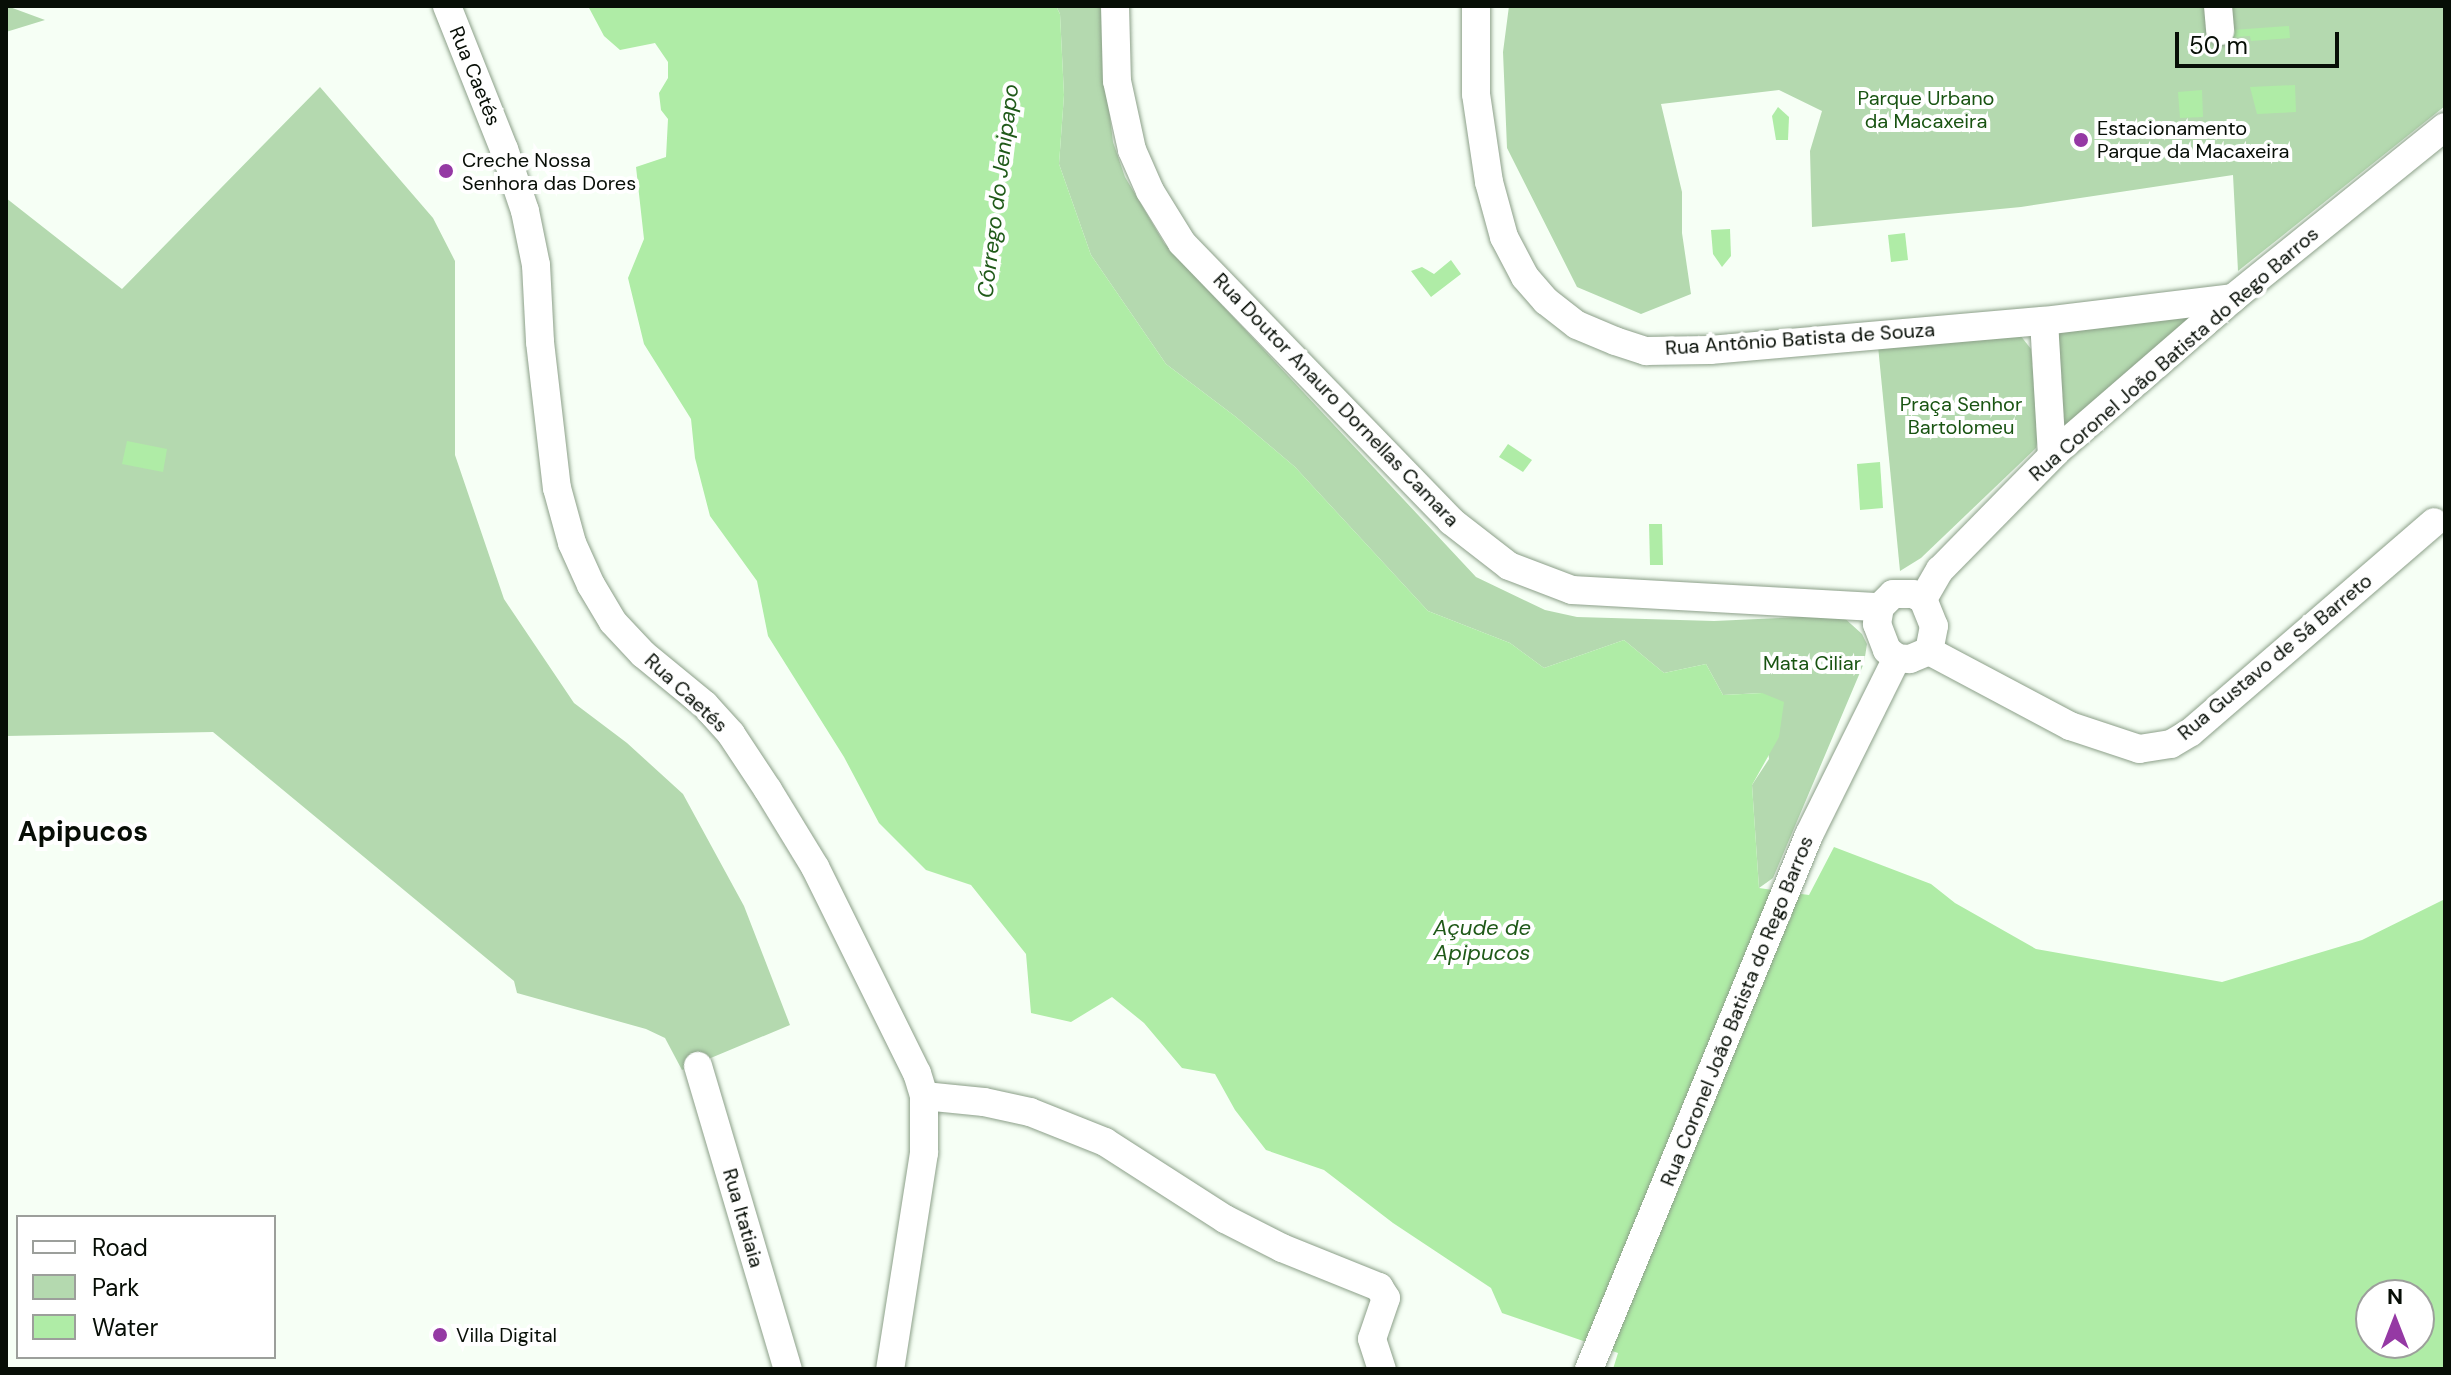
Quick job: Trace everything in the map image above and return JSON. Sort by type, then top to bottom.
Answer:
[{"type":"street","name":"Rua Caetés","points":[[447,6],[525,211],[536,265],[548,424],[557,488],[572,543],[591,585],[613,622],[643,654],[705,705],[731,734],[768,790],[815,867],[917,1073],[924,1096],[924,1153],[890,1369]]},
{"type":"street","name":"Rua Doutor Anauro Dornellas Camara","points":[[1115,6],[1117,81],[1132,150],[1150,191],[1182,243],[1451,521],[1509,566],[1572,590],[1880,607]]},
{"type":"street","name":"Rua Antônio Batista de Souza","points":[[1476,6],[1478,107],[1489,182],[1504,237],[1525,277],[1546,301],[1577,325],[1646,351],[1710,350],[2044,321],[2233,298]]},
{"type":"street","name":"Rua Coronel João Batista do Rego Barros","points":[[1923,599],[1940,570],[2052,455],[2233,298],[2445,127]]},
{"type":"street","points":[[2044,321],[2052,455]]},
{"type":"street","name":"Rua Gustavo de Sá Barreto","points":[[1929,651],[2070,726],[2139,749],[2171,744],[2191,732],[2434,522]]},
{"type":"street","points":[[1893,594],[1913,594],[1923,599],[1934,626],[1929,651],[1910,659],[1897,658],[1881,639],[1877,624],[1880,607],[1893,594]]},
{"type":"street","name":"Rua Coronel João Batista do Rego Barros","points":[[1590,1366],[1809,835],[1897,658]]},
{"type":"street","name":"Rua Itatiaia","points":[[698,1066],[788,1369]]},
{"type":"street","points":[[924,1096],[984,1102],[1030,1112],[1105,1142],[1225,1219],[1282,1248],[1379,1287],[1386,1298],[1372,1339],[1382,1369]]},
{"type":"green space","points":[[7,6],[45,20],[6,32]]},
{"type":"green space","name":"Mata Ciliar","points":[[1056,6],[1107,6],[1108,101],[1113,142],[1125,177],[1164,243],[1476,577],[1545,610],[1577,617],[1714,621],[1841,615],[1862,634],[1867,644],[1864,663],[1773,878],[1759,888],[1752,785],[1769,759],[1762,693],[1723,695],[1706,664],[1664,673],[1624,640],[1544,668],[1510,643],[1428,611],[1295,467],[1166,364],[1091,255],[1059,164],[1064,95],[1060,14]]},
{"type":"green space","name":"Parque Urbano da Macaxeira","points":[[1509,6],[2445,6],[2445,106],[2238,271],[2233,175],[2021,207],[1812,227],[1810,151],[1822,111],[1779,90],[1661,104],[1682,192],[1682,233],[1691,294],[1641,314],[1577,287],[1507,148],[1503,52]]},
{"type":"green space","points":[[320,87],[433,218],[455,261],[455,455],[504,599],[574,703],[627,743],[683,794],[744,906],[790,1025],[682,1070],[665,1038],[646,1029],[517,993],[514,981],[213,732],[6,736],[6,198],[122,289]]},
{"type":"green space","name":"Praça Senhor Bartolomeu","points":[[2221,310],[2060,448],[2051,324]]},
{"type":"green space","name":"Praça Senhor Bartolomeu","points":[[2020,335],[2031,349],[2039,432],[2036,448],[1921,558],[1900,571],[1878,346]]},
{"type":"water","name":"Açude de Apipucos","points":[[588,6],[1056,6],[1060,14],[1064,95],[1059,164],[1091,255],[1166,364],[1295,467],[1428,611],[1510,643],[1544,668],[1624,640],[1664,673],[1706,664],[1723,695],[1762,693],[1784,702],[1779,737],[1752,785],[1759,888],[1809,895],[1834,847],[1931,884],[1955,903],[2036,949],[2222,982],[2362,940],[2445,899],[2445,1369],[1613,1369],[1618,1353],[1502,1313],[1491,1288],[1393,1223],[1324,1170],[1266,1150],[1235,1110],[1215,1074],[1182,1068],[1144,1023],[1112,997],[1071,1022],[1031,1013],[1026,954],[971,885],[926,870],[879,823],[844,757],[768,636],[757,581],[710,516],[695,458],[691,419],[644,344],[628,278],[644,239],[636,167],[666,157],[668,119],[661,110],[659,93],[668,78],[668,62],[655,43],[620,50],[604,36]]},
{"type":"water","points":[[2289,26],[2290,38],[2251,41],[2250,36],[2233,37],[2232,30]]},
{"type":"water","points":[[2295,85],[2296,112],[2257,114],[2250,87]]},
{"type":"water","points":[[2202,90],[2203,117],[2180,118],[2178,92]]},
{"type":"water","points":[[1778,107],[1789,117],[1788,140],[1776,140],[1772,116]]},
{"type":"water","points":[[1730,229],[1731,256],[1722,267],[1713,254],[1711,230]]},
{"type":"water","points":[[1905,233],[1908,260],[1891,262],[1888,235]]},
{"type":"water","points":[[1451,260],[1461,274],[1431,297],[1411,271],[1422,267],[1434,274]]},
{"type":"water","points":[[127,441],[167,449],[163,472],[122,464]]},
{"type":"water","points":[[1508,444],[1532,460],[1523,472],[1499,457]]},
{"type":"water","points":[[1880,462],[1883,508],[1860,510],[1857,464]]},
{"type":"water","points":[[1649,524],[1662,524],[1663,565],[1650,565]]},
{"type":"place","name":"Estacionamento Parque da Macaxeira","points":[[2081,140]]},
{"type":"place","name":"Creche Nossa Senhora das Dores","points":[[446,171]]},
{"type":"place","name":"Villa Digital","points":[[440,1335]]},
{"type":"district","name":"Apipucos","points":[[83,832]]},
{"type":"water label","name":"Córrego do Jenipapo","points":[[998,191]]}]
